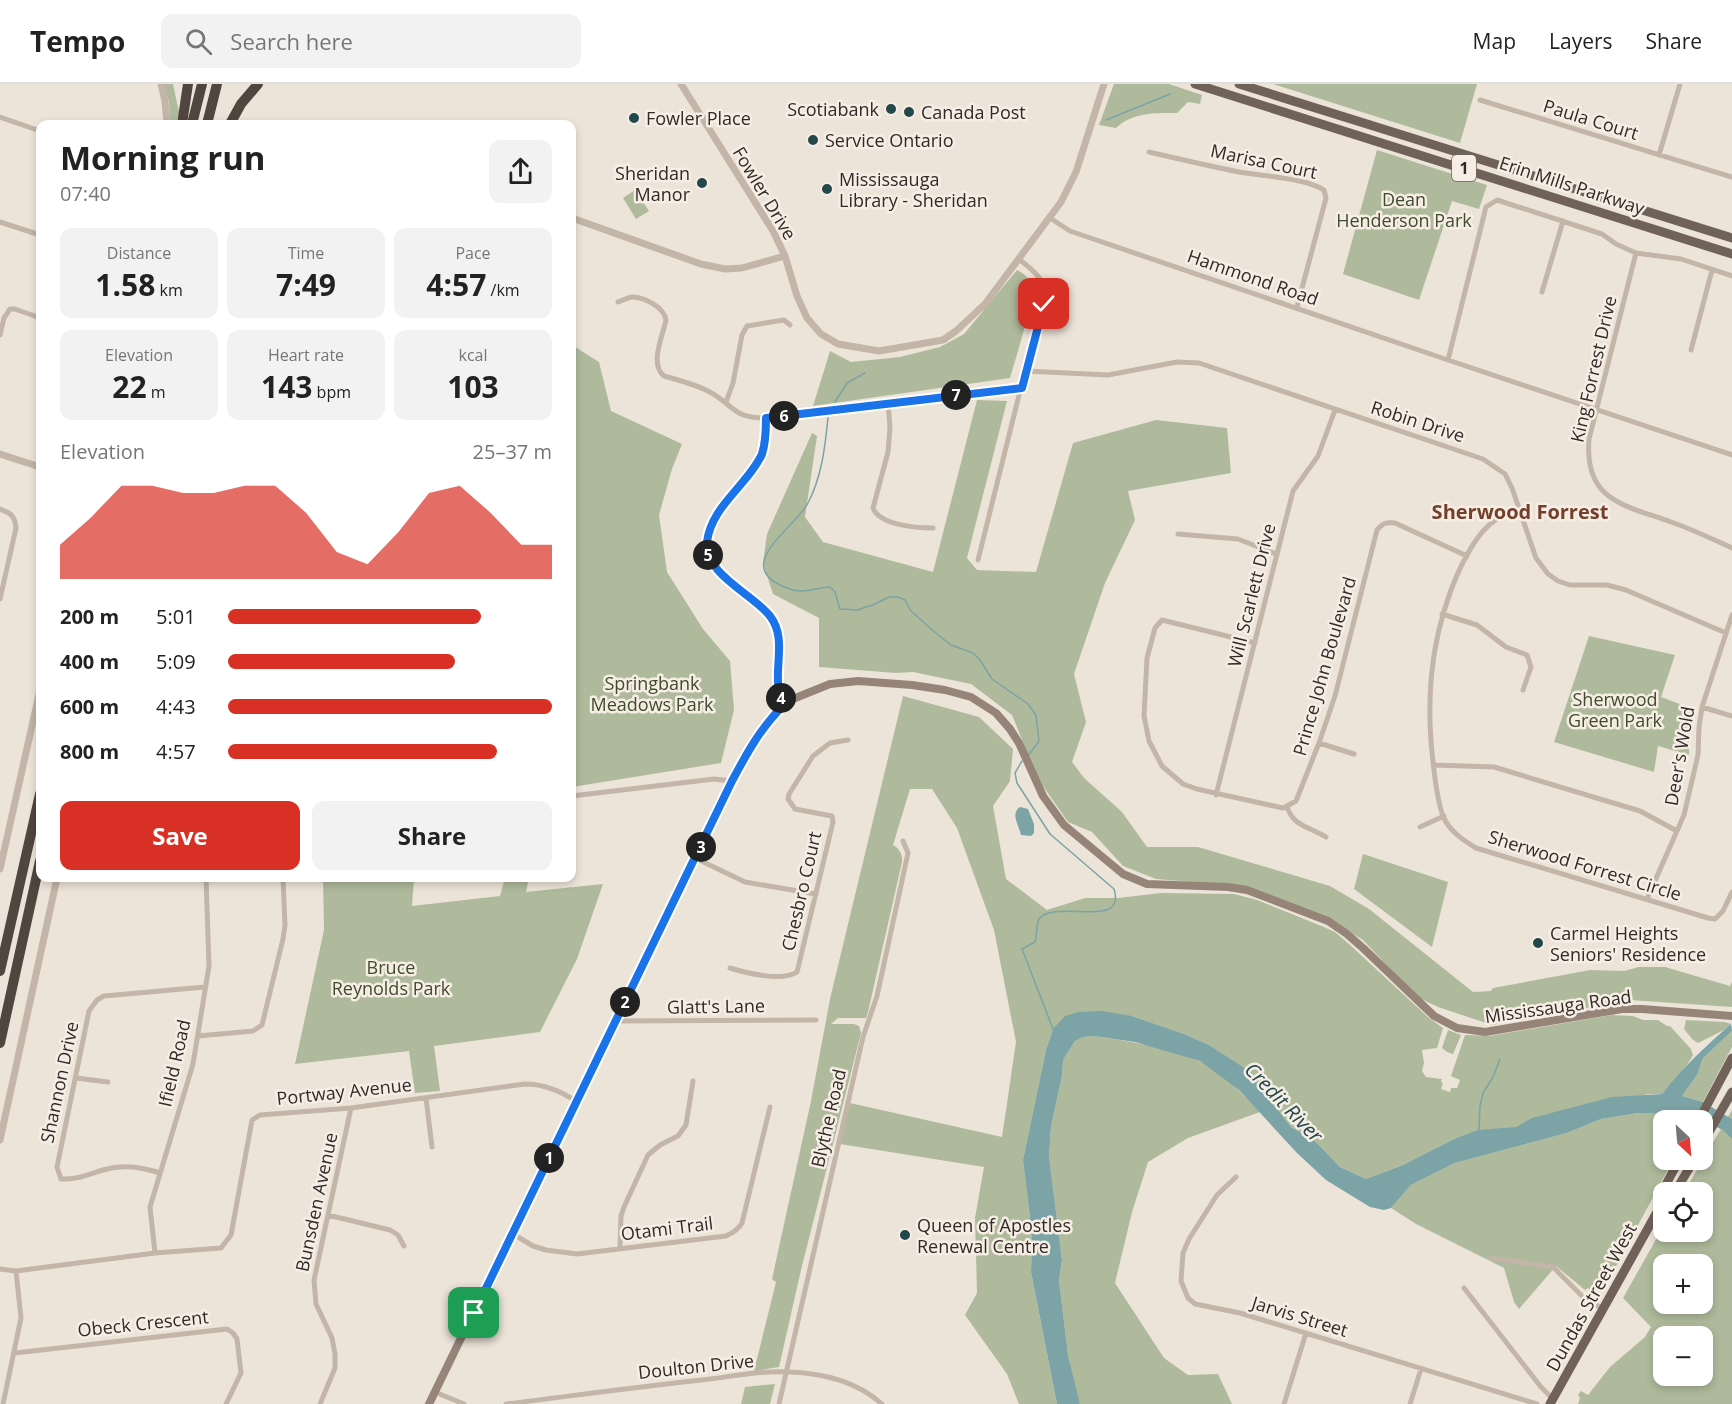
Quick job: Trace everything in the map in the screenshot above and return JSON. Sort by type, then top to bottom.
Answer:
[{"type":"highway","points":[[183,120],[188,84]]},
{"type":"highway","points":[[193,120],[202,84]]},
{"type":"highway","points":[[208,120],[217,84]]},
{"type":"highway","points":[[233,120],[258,84]]},
{"type":"highway","points":[[0,971],[36,812]]},
{"type":"highway","points":[[0,1043],[36,879]]},
{"type":"main road","name":"Erin Mills Parkway","points":[[1195,84],[1732,254]]},
{"type":"main road","name":"Erin Mills Parkway","points":[[1239,84],[1732,238]]},
{"type":"main road","name":"Mississauga Road","points":[[429,1404],[753,741],[770,718],[786,703],[820,687],[858,681],[912,685],[971,697],[996,713],[1010,729],[1023,750],[1043,796],[1064,825],[1123,874],[1147,884],[1228,887],[1247,890],[1328,921],[1363,948],[1434,1016],[1457,1028],[1479,1032],[1492,1031],[1622,1009],[1730,1018]]},
{"type":"main road","points":[[1705,1110],[1732,1058]]},
{"type":"main road","points":[[1713,1125],[1732,1092]]},
{"type":"main road","name":"Dundas Street West","points":[[1551,1401],[1653,1220]]},
{"type":"street","points":[[161,84],[167,120]]},
{"type":"street","name":"Fowler Drive","points":[[681,84],[773,231],[785,256],[807,318],[821,334],[838,344],[879,351],[943,340],[985,304],[1050,218],[1073,180],[1104,84]]},
{"type":"street","points":[[1659,155],[1680,84]]},
{"type":"street","name":"Paula Court","points":[[1480,100],[1732,177]]},
{"type":"street","points":[[0,117],[36,130]]},
{"type":"street","name":"Marisa Court","points":[[1149,152],[1237,171],[1288,179],[1324,190],[1326,198],[1297,308]]},
{"type":"street","points":[[1448,360],[1488,204],[1497,200],[1602,234],[1616,244],[1636,253],[1681,259],[1732,276]]},
{"type":"street","name":"Hammond Road","points":[[1050,218],[1071,231],[1732,455]]},
{"type":"street","points":[[576,219],[701,264],[725,269],[742,268],[785,256]]},
{"type":"street","points":[[1542,292],[1563,221]]},
{"type":"street","points":[[0,222],[36,234]]},
{"type":"street","name":"King Forrest Drive","points":[[1636,253],[1596,409],[1589,446],[1591,471],[1596,482],[1610,498],[1619,503],[1684,526],[1732,548]]},
{"type":"street","points":[[978,560],[1044,304],[1045,292],[1041,279],[1019,259]]},
{"type":"street","points":[[1691,350],[1712,270]]},
{"type":"street","points":[[618,302],[633,297],[662,309],[666,320],[657,361],[659,372],[664,376],[700,387],[748,418],[766,418],[1022,388]]},
{"type":"street","points":[[0,335],[4,318],[10,309],[36,317]]},
{"type":"street","points":[[726,402],[733,382],[742,335],[747,326],[784,320],[790,325]]},
{"type":"street","name":"Robin Drive","points":[[1025,371],[1108,375],[1177,362],[1199,363],[1483,459],[1505,474],[1536,558],[1552,578],[1570,585],[1607,585],[1626,590],[1726,633]]},
{"type":"street","points":[[888,403],[890,427],[888,452],[873,512],[883,519],[917,528],[933,528]]},
{"type":"street","name":"Will Scarlett Drive","points":[[1216,795],[1293,491],[1318,456],[1335,410]]},
{"type":"street","points":[[766,418],[765,443],[761,455],[754,468],[726,502],[710,529],[707,552],[712,565],[771,617],[777,629],[779,645],[779,692],[786,703]]},
{"type":"street","points":[[0,454],[36,466]]},
{"type":"street","name":"Sherwood Forrest Circle","points":[[1518,507],[1494,521],[1484,530],[1467,556],[1442,614],[1435,642],[1430,677],[1430,740],[1443,816],[1462,840],[1476,848],[1715,919],[1723,911],[1732,892]]},
{"type":"street","points":[[0,509],[12,514],[16,528],[0,599]]},
{"type":"street","name":"Prince John Boulevard","points":[[1287,806],[1296,801],[1335,696],[1377,530],[1386,522],[1395,523],[1467,556]]},
{"type":"street","points":[[1178,534],[1238,539],[1276,554]]},
{"type":"street","points":[[1442,614],[1477,625],[1506,647],[1527,655],[1531,667],[1523,690]]},
{"type":"street","name":"Deer's Wold","points":[[1647,899],[1684,815],[1696,765],[1702,707],[1732,615]]},
{"type":"street","points":[[1256,643],[1162,620],[1155,628],[1147,658],[1144,716],[1149,741],[1162,766],[1183,784],[1216,795],[1283,808],[1287,806],[1295,822],[1326,837]]},
{"type":"street","points":[[1702,707],[1732,716]]},
{"type":"street","points":[[0,869],[36,708]]},
{"type":"street","name":"Chesbro Court","points":[[730,968],[754,975],[789,976],[797,972],[832,829],[832,816],[795,809],[788,798],[813,756],[830,743],[848,740]]},
{"type":"street","points":[[1319,743],[1354,754]]},
{"type":"street","points":[[1434,765],[1494,767],[1640,811],[1677,831]]},
{"type":"street","points":[[576,796],[714,779],[732,781]]},
{"type":"street","points":[[1420,827],[1443,816]]},
{"type":"street","name":"Blythe Road","points":[[779,1404],[862,1037],[877,996],[908,853],[903,841]]},
{"type":"street","points":[[695,858],[745,882],[816,894]]},
{"type":"street","points":[[0,1140],[56,882]]},
{"type":"street","name":"Ifield Road","points":[[155,1253],[150,1207],[193,1064],[209,966],[206,882]]},
{"type":"street","points":[[198,1036],[253,1031],[262,1025],[283,939],[285,925],[283,882]]},
{"type":"street","name":"Shannon Drive","points":[[160,1173],[143,1168],[119,1167],[78,1178],[61,1179],[57,1167],[89,1011],[97,1000],[114,995],[205,987]]},
{"type":"street","name":"Glatt's Lane","points":[[616,1021],[816,1020]]},
{"type":"street","points":[[76,1078],[108,1082]]},
{"type":"street","points":[[621,1248],[621,1216],[624,1207],[648,1155],[660,1145],[678,1136],[686,1125],[693,1081]]},
{"type":"street","name":"Portway Avenue","points":[[0,1269],[16,1271],[155,1253],[221,1248],[228,1242],[231,1235],[252,1120],[260,1115],[274,1112],[351,1108],[525,1084],[538,1084],[567,1095],[577,1102]]},
{"type":"street","points":[[426,1098],[432,1147]]},
{"type":"street","name":"Otami Trail","points":[[513,1234],[534,1246],[561,1253],[577,1254],[726,1236],[739,1229],[742,1223],[770,1107]]},
{"type":"street","name":"Bunsden Avenue","points":[[320,1404],[335,1368],[332,1338],[316,1304],[314,1280],[351,1108]]},
{"type":"street","name":"Jarvis Street","points":[[1236,1177],[1217,1195],[1189,1239],[1183,1253],[1181,1281],[1183,1290],[1195,1304],[1233,1311],[1537,1404]]},
{"type":"street","points":[[328,1215],[390,1230],[398,1235],[404,1246]]},
{"type":"street","points":[[1491,1258],[1553,1267],[1583,1297],[1603,1309]]},
{"type":"street","points":[[3,1404],[21,1317],[16,1271]]},
{"type":"street","points":[[1464,1288],[1551,1401]]},
{"type":"street","name":"Obeck Crescent","points":[[15,1353],[227,1329],[237,1339],[241,1373],[226,1404]]},
{"type":"street","points":[[1284,1404],[1306,1333]]},
{"type":"street","points":[[1410,1404],[1421,1369]]},
{"type":"street","name":"Doulton Drive","points":[[506,1404],[787,1371],[845,1382],[882,1404]]},
{"type":"street","points":[[435,1392],[464,1404]]},
{"type":"green space","points":[[164,84],[173,84],[179,112],[177,120],[170,120],[169,102]]},
{"type":"green space","points":[[1114,84],[1169,84],[1202,95],[1200,104],[1188,102],[1177,113],[1137,116],[1116,128],[1099,125]]},
{"type":"green space","points":[[1273,84],[1477,84],[1460,143]]},
{"type":"green space","name":"Dean Henderson Park","points":[[1377,150],[1487,185],[1479,209],[1452,201],[1419,300],[1343,274]]},
{"type":"green space","points":[[635,190],[649,211],[636,219],[623,198]]},
{"type":"green space","points":[[1017,270],[1028,279],[1030,298],[1025,327],[1010,378],[813,406],[830,351],[851,362],[900,357],[940,347],[964,334]]},
{"type":"green space","name":"Springbank Meadows Park","points":[[576,348],[599,362],[611,411],[682,444],[672,469],[659,515],[667,572],[703,629],[730,661],[734,710],[721,763],[576,786]]},
{"type":"green space","points":[[977,400],[1007,401],[967,558],[977,570],[1036,572],[1073,443],[1156,420],[1227,428],[1231,473],[1128,491],[1135,520],[1105,583],[1074,674],[1086,722],[1072,762],[1084,778],[1122,812],[1147,847],[1198,847],[1330,886],[1369,909],[1473,992],[1491,991],[1493,988],[1590,970],[1624,971],[1639,967],[1665,967],[1730,986],[1732,982],[1732,1007],[1630,1000],[1492,1025],[1438,1007],[1417,997],[1363,940],[1323,915],[1238,886],[1156,879],[1123,866],[1092,832],[1068,822],[1038,779],[1012,715],[971,684],[913,672],[896,673],[819,667],[819,618],[773,594],[763,563],[767,534],[812,433],[817,436],[805,517],[823,542],[933,572]]},
{"type":"green space","name":"Sherwood Green Park","points":[[1589,636],[1675,655],[1661,697],[1693,709],[1689,729],[1689,755],[1658,746],[1654,772],[1554,742]]},
{"type":"green space","points":[[903,696],[979,717],[1013,749],[1010,781],[993,806],[1006,879],[1047,910],[1085,898],[1118,898],[1161,893],[1234,894],[1257,900],[1324,927],[1335,932],[1429,1018],[1443,1028],[1437,1048],[1422,1050],[1424,1063],[1422,1071],[1426,1077],[1442,1079],[1441,1089],[1450,1092],[1451,1088],[1457,1088],[1460,1080],[1451,1076],[1465,1035],[1489,1036],[1612,1015],[1633,1016],[1643,1020],[1658,1020],[1670,1026],[1691,1049],[1693,1055],[1662,1094],[1649,1094],[1544,1115],[1516,1127],[1454,1139],[1403,1165],[1366,1179],[1340,1167],[1315,1141],[1291,1127],[1245,1068],[1209,1045],[1132,1016],[1053,1029],[1046,1050],[1023,1160],[1032,1234],[1031,1272],[1057,1404],[1019,1404],[1007,1374],[965,1315],[977,1293],[975,1218],[984,1167],[840,1144],[850,1103],[1002,1137],[1016,1042],[994,930],[957,828],[932,789],[910,789],[893,845],[900,852],[902,862],[866,1018],[838,1018],[831,1024],[854,1024],[859,1026],[861,1033],[779,1367],[754,1371],[776,1282],[772,1279],[811,1101],[830,999]]},
{"type":"green space","points":[[1363,854],[1448,882],[1432,947],[1354,889]]},
{"type":"green space","name":"Bruce Reynolds Park","points":[[323,882],[414,882],[412,906],[500,896],[504,882],[528,882],[526,892],[603,884],[577,959],[540,1032],[434,1046],[440,1091],[415,1093],[409,1051],[295,1064],[324,930]]},
{"type":"green space","points":[[1686,1020],[1731,1024],[1698,1043],[1684,1029]]},
{"type":"green space","points":[[1448,1030],[1461,1035],[1453,1054],[1442,1048]]},
{"type":"green space","points":[[1732,1031],[1732,1047],[1703,1102],[1682,1096],[1697,1075],[1703,1058]]},
{"type":"green space","points":[[1094,1036],[1161,1048],[1199,1061],[1223,1077],[1260,1112],[1188,1138],[1148,1162],[1132,1212],[1115,1283],[1164,1358],[1188,1375],[1218,1374],[1232,1404],[1080,1404],[1078,1400],[1068,1355],[1059,1280],[1062,1260],[1049,1156],[1051,1127],[1062,1076],[1063,1060],[1075,1041],[1083,1037]]},
{"type":"green space","points":[[1732,1110],[1732,1404],[1578,1404],[1580,1398],[1578,1395],[1581,1391],[1588,1395],[1610,1367],[1645,1337],[1651,1327],[1623,1298],[1655,1242],[1713,1242],[1713,1182],[1690,1182],[1697,1170],[1713,1170],[1713,1142]]},
{"type":"green space","points":[[1653,1113],[1653,1170],[1668,1170],[1661,1182],[1653,1182],[1653,1197],[1614,1270],[1595,1294],[1588,1288],[1585,1290],[1556,1266],[1519,1309],[1514,1302],[1504,1268],[1416,1224],[1391,1208],[1411,1185],[1455,1163],[1567,1133],[1601,1119]]},
{"type":"green space","points":[[775,1384],[770,1404],[741,1404],[745,1387]]},
{"type":"water","points":[[1020,807],[1028,809],[1034,824],[1034,833],[1031,836],[1021,835],[1015,816]]},
{"type":"water","name":"Credit River","points":[[1102,1011],[1132,1016],[1209,1045],[1261,1081],[1265,1093],[1291,1127],[1315,1141],[1340,1167],[1366,1179],[1403,1165],[1454,1139],[1478,1130],[1516,1127],[1532,1118],[1612,1097],[1662,1094],[1678,1075],[1731,1024],[1732,1031],[1703,1058],[1697,1075],[1682,1096],[1703,1102],[1732,1119],[1732,1139],[1723,1130],[1713,1125],[1713,1110],[1653,1110],[1653,1113],[1601,1119],[1567,1133],[1455,1163],[1411,1185],[1391,1208],[1384,1210],[1370,1207],[1326,1180],[1297,1153],[1239,1090],[1200,1061],[1135,1042],[1094,1036],[1083,1037],[1075,1041],[1063,1060],[1062,1076],[1051,1127],[1049,1156],[1062,1260],[1059,1280],[1068,1355],[1080,1404],[1057,1404],[1031,1272],[1032,1234],[1023,1160],[1046,1050],[1053,1029],[1065,1016],[1078,1012]]},
{"type":"waterway","points":[[1106,120],[1170,94]]},
{"type":"waterway","points":[[835,402],[847,383],[865,373]]},
{"type":"waterway","points":[[828,418],[822,461],[813,493],[801,514],[770,549],[764,560],[765,571],[774,581],[793,590],[830,587],[835,592],[840,609],[857,610],[889,597],[905,600],[911,611],[937,634],[951,645],[973,653],[992,679],[1028,704],[1036,715],[1039,741],[1028,756]]},
{"type":"waterway","points":[[1022,761],[1015,773],[1017,783],[1050,834],[1114,889],[1115,901],[1110,908],[1100,911],[1047,913],[1038,921],[1035,942],[1022,949],[1053,1029]]},
{"type":"waterway","points":[[1479,1131],[1483,1093],[1500,1059]]},
{"type":"place","name":"Scotiabank","points":[[891,109]]},
{"type":"place","name":"Canada Post","points":[[909,112]]},
{"type":"place","name":"Fowler Place","points":[[634,118]]},
{"type":"place","name":"Service Ontario","points":[[813,140]]},
{"type":"place","name":"Sheridan Manor","points":[[702,183]]},
{"type":"place","name":"Mississauga Library - Sheridan","points":[[827,189]]},
{"type":"place","name":"Carmel Heights Seniors' Residence","points":[[1538,943]]},
{"type":"place","name":"Queen of Apostles Renewal Centre","points":[[905,1235]]},
{"type":"district","name":"Sherwood Forrest","points":[[1520,511]]},
{"type":"route","points":[[474,1313],[732,781],[753,741],[770,718],[784,705],[779,692],[777,629],[771,617],[712,565],[707,552],[710,529],[726,502],[754,468],[761,455],[765,443],[766,418],[1022,388],[1044,304]]}]
